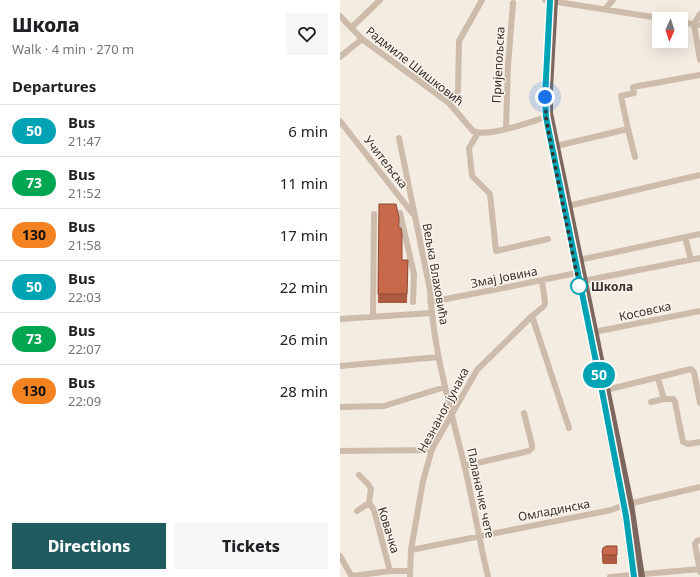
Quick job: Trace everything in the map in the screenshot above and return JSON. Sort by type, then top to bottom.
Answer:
[{"type":"main road","points":[[551,0],[545,97],[546,117],[627,505]]},
{"type":"main road","points":[[551,0],[549,113],[568,206],[579,272],[583,281],[606,390],[627,505],[629,533],[637,576]]},
{"type":"street","points":[[351,28],[380,0]]},
{"type":"street","points":[[449,103],[458,91],[459,41],[482,0]]},
{"type":"street","points":[[551,0],[588,3],[605,9],[652,17]]},
{"type":"street","points":[[605,9],[613,0]]},
{"type":"street","name":"Пријепољска","points":[[506,129],[508,66],[513,3]]},
{"type":"street","points":[[700,14],[697,25],[700,60]]},
{"type":"street","name":"Радмиле Шишковић","points":[[340,16],[362,39],[449,103],[473,130],[478,133]]},
{"type":"street","points":[[340,57],[362,39]]},
{"type":"street","points":[[634,157],[621,96],[634,93],[633,87],[700,75]]},
{"type":"street","points":[[546,117],[506,129],[478,133],[469,148],[472,176],[490,194],[496,251],[548,238]]},
{"type":"street","name":"Учитељска","points":[[340,121],[415,216]]},
{"type":"street","points":[[556,146],[628,129]]},
{"type":"street","name":"Вељка Влаховића","points":[[399,138],[430,290],[431,313],[451,413]]},
{"type":"street","points":[[568,206],[700,175]]},
{"type":"street","points":[[400,213],[414,274],[413,302]]},
{"type":"street","points":[[373,317],[374,214]]},
{"type":"street","points":[[405,234],[418,232]]},
{"type":"street","points":[[578,260],[700,234]]},
{"type":"street","points":[[685,237],[690,260]]},
{"type":"street","points":[[583,281],[700,258]]},
{"type":"street","name":"Змај Јовина","points":[[430,302],[542,281],[579,272]]},
{"type":"street","name":"Незнаног јунака","points":[[410,574],[411,550],[423,481],[432,450],[451,413],[477,370],[544,306],[545,302],[542,281]]},
{"type":"street","name":"Косовска","points":[[594,332],[700,311]]},
{"type":"street","points":[[340,319],[431,313]]},
{"type":"street","points":[[532,316],[570,428]]},
{"type":"street","points":[[340,366],[439,357]]},
{"type":"street","points":[[606,390],[691,370],[694,372],[700,403]]},
{"type":"street","points":[[658,378],[664,399]]},
{"type":"street","points":[[340,408],[384,406],[445,387]]},
{"type":"street","points":[[651,402],[664,399],[673,399],[675,402],[683,442],[688,444],[700,442]]},
{"type":"street","name":"Паланачке чете","points":[[451,413],[488,577]]},
{"type":"street","points":[[464,466],[529,451],[532,448],[532,445],[524,413]]},
{"type":"street","points":[[340,451],[432,450]]},
{"type":"street","name":"Ковачка","points":[[359,475],[371,489],[369,503],[374,510],[390,571]]},
{"type":"street","name":"Омладинска","points":[[411,550],[611,510],[700,487]]},
{"type":"street","points":[[357,511],[369,503]]},
{"type":"street","points":[[610,577],[700,570],[695,544],[700,540]]},
{"type":"street","points":[[340,556],[352,576]]},
{"type":"street","name":"Ковачка","points":[[352,576],[390,571],[410,574]]},
{"type":"building","points":[[379,204],[396,204],[399,218],[399,228],[401,228],[402,234],[402,260],[408,260],[407,294],[378,294]]},
{"type":"building","points":[[606,546],[617,546],[617,555],[603,555],[603,548]]},
{"type":"bus line","name":"50","points":[[550,1],[545,97],[546,117],[626,516],[634,577]]},
{"type":"place","name":"Школа","points":[[579,286]]},
{"type":"route","points":[[545,97],[549,135],[579,286]]}]
